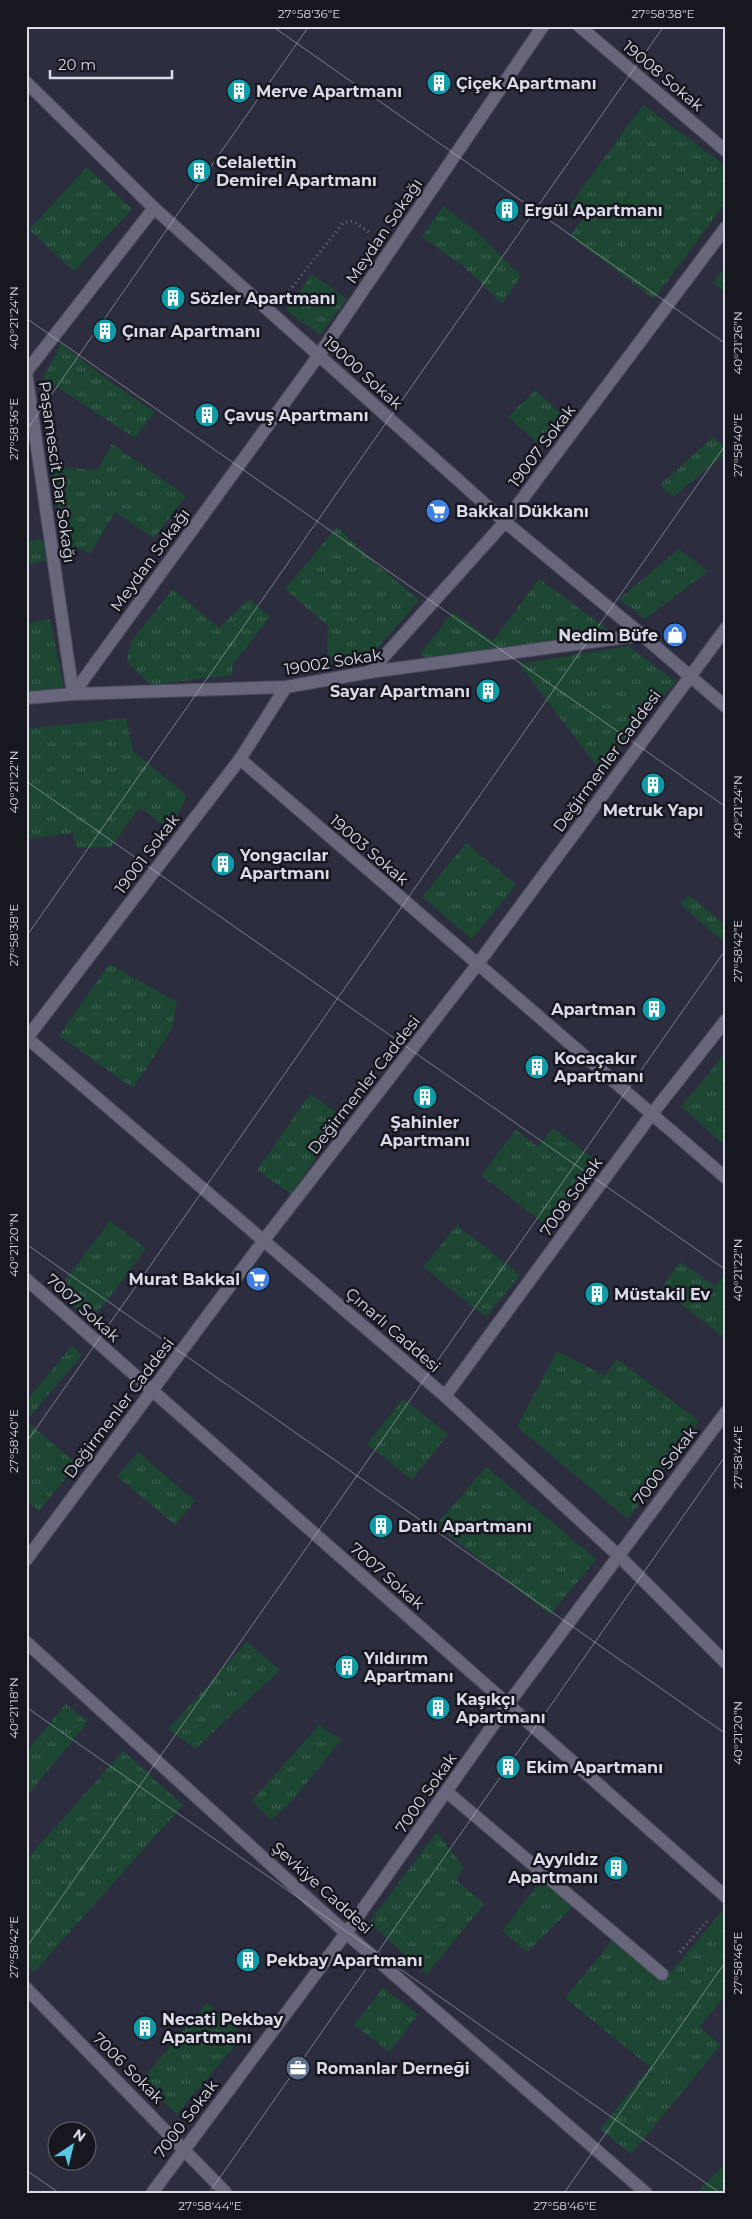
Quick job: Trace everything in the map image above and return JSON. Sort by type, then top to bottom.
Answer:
[{"type":"street","name":"Meydan Sokağı","points":[[73,694],[319,356],[543,26]]},
{"type":"street","name":"19008 Sokak","points":[[579,26],[726,151]]},
{"type":"street","name":"19000 Sokak","points":[[26,82],[154,208],[319,356],[505,522],[726,707]]},
{"type":"street","name":"Paşamescit Dar Sokağı","points":[[73,694],[26,372],[154,208]]},
{"type":"street","name":"19007 Sokak","points":[[370,672],[505,522],[726,227]]},
{"type":"street","name":"Değirmenler Caddesi","points":[[26,1560],[264,1240],[477,965],[726,628]]},
{"type":"street","name":"19002 Sokak","points":[[26,698],[73,694],[286,687],[370,672],[642,635]]},
{"type":"street","name":"19001 Sokak","points":[[27,1037],[240,759],[286,687]]},
{"type":"street","name":"19003 Sokak","points":[[240,759],[726,1178]]},
{"type":"street","name":"7008 Sokak","points":[[445,1396],[651,1115],[726,1020]]},
{"type":"street","name":"Çınarlı Caddesi","points":[[27,1037],[445,1396],[619,1556],[726,1663]]},
{"type":"street","name":"7007 Sokak","points":[[26,1279],[726,1897]]},
{"type":"street","name":"7000 Sokak","points":[[152,2193],[346,1933],[508,1704],[726,1412]]},
{"type":"street","name":"Şevkiye Caddesi","points":[[26,1642],[346,1933],[646,2193]]},
{"type":"street","points":[[447,1792],[662,1974]]},
{"type":"street","name":"7006 Sokak","points":[[26,1988],[226,2193]]},
{"type":"path","points":[[271,313],[343,223],[353,221],[393,247]]},
{"type":"path","points":[[662,1974],[713,1914]]},
{"type":"green space","points":[[643,105],[726,166],[726,202],[654,299],[570,236],[584,218],[569,206]]},
{"type":"green space","points":[[87,167],[132,209],[74,271],[29,230]]},
{"type":"green space","points":[[443,206],[476,231],[521,276],[502,304],[463,266],[422,237]]},
{"type":"green space","points":[[726,266],[726,293],[713,283]]},
{"type":"green space","points":[[312,274],[347,299],[320,335],[286,310]]},
{"type":"green space","points":[[61,344],[119,388],[155,412],[135,438],[43,378]]},
{"type":"green space","points":[[535,390],[564,416],[541,446],[508,417]]},
{"type":"green space","points":[[713,437],[726,448],[726,453],[673,497],[660,485]]},
{"type":"green space","points":[[112,444],[186,496],[154,538],[115,512],[90,554],[79,548],[67,549],[49,467],[97,470]]},
{"type":"green space","points":[[337,527],[375,563],[419,600],[369,658],[327,663],[328,626],[285,589]]},
{"type":"green space","points":[[42,539],[46,561],[26,564],[26,542]]},
{"type":"green space","points":[[679,549],[708,571],[645,619],[619,599]]},
{"type":"green space","points":[[539,579],[610,631],[431,660],[420,654],[453,612],[493,641]]},
{"type":"green space","points":[[173,589],[219,628],[249,599],[270,617],[233,664],[232,675],[150,685],[127,662],[130,643]]},
{"type":"green space","points":[[50,619],[64,688],[26,691],[26,623]]},
{"type":"green space","points":[[628,646],[676,682],[599,769],[519,664]]},
{"type":"green space","points":[[126,718],[133,751],[187,796],[169,830],[141,808],[136,812],[111,847],[76,848],[73,833],[26,839],[26,729]]},
{"type":"green space","points":[[466,843],[516,885],[472,939],[422,897]]},
{"type":"green space","points":[[689,895],[726,926],[726,944],[680,904]]},
{"type":"green space","points":[[109,964],[177,1002],[172,1029],[133,1088],[59,1036]]},
{"type":"green space","points":[[726,1052],[726,1146],[681,1107]]},
{"type":"green space","points":[[310,1094],[344,1118],[291,1194],[257,1170]]},
{"type":"green space","points":[[553,1128],[597,1161],[547,1226],[481,1175],[516,1130],[538,1147]]},
{"type":"green space","points":[[110,1221],[146,1249],[92,1320],[56,1292]]},
{"type":"green space","points":[[457,1225],[520,1275],[486,1317],[423,1267]]},
{"type":"green space","points":[[680,1262],[715,1286],[726,1273],[726,1339],[661,1289]]},
{"type":"green space","points":[[72,1346],[82,1355],[26,1421],[26,1401]]},
{"type":"green space","points":[[557,1351],[605,1376],[617,1359],[699,1421],[628,1519],[517,1427]]},
{"type":"green space","points":[[403,1399],[448,1434],[412,1480],[367,1444]]},
{"type":"green space","points":[[26,1421],[77,1464],[39,1511],[26,1500]]},
{"type":"green space","points":[[138,1452],[195,1501],[175,1525],[117,1476]]},
{"type":"green space","points":[[486,1467],[596,1559],[550,1615],[436,1525]]},
{"type":"green space","points":[[247,1642],[280,1670],[195,1749],[168,1729]]},
{"type":"green space","points":[[66,1704],[88,1722],[26,1797],[26,1752]]},
{"type":"green space","points":[[319,1725],[341,1740],[292,1801],[271,1820],[252,1801]]},
{"type":"green space","points":[[123,1751],[183,1805],[34,1972],[26,1965],[26,1860]]},
{"type":"green space","points":[[437,1832],[464,1868],[456,1880],[484,1904],[427,1974],[369,1923]]},
{"type":"green space","points":[[543,1878],[574,1906],[527,1952],[502,1931]]},
{"type":"green space","points":[[721,1912],[726,1916],[726,1995],[699,2027],[721,2045],[631,2154],[600,2129],[650,2067],[565,1998],[612,1941],[663,1982]]},
{"type":"green space","points":[[383,1988],[418,2014],[390,2052],[354,2025]]},
{"type":"green space","points":[[207,2003],[244,2035],[177,2114],[140,2082]]},
{"type":"green space","points":[[726,2163],[726,2193],[696,2193]]},
{"type":"place","name":"Çiçek Apartmanı","points":[[439,83]]},
{"type":"place","name":"Merve Apartmanı","points":[[239,91]]},
{"type":"place","name":"Celalettin Demirel Apartmanı","points":[[199,171]]},
{"type":"place","name":"Ergül Apartmanı","points":[[507,210]]},
{"type":"place","name":"Sözler Apartmanı","points":[[173,298]]},
{"type":"place","name":"Çınar Apartmanı","points":[[105,331]]},
{"type":"place","name":"Çavuş Apartmanı","points":[[207,415]]},
{"type":"place","name":"Bakkal Dükkanı","points":[[438,511]]},
{"type":"place","name":"Nedim Büfe","points":[[675,635]]},
{"type":"place","name":"Sayar Apartmanı","points":[[488,691]]},
{"type":"place","name":"Metruk Yapı","points":[[653,785]]},
{"type":"place","name":"Yongacılar Apartmanı","points":[[223,864]]},
{"type":"place","name":"Apartman","points":[[654,1009]]},
{"type":"place","name":"Kocaçakır Apartmanı","points":[[537,1067]]},
{"type":"place","name":"Şahinler Apartmanı","points":[[425,1097]]},
{"type":"place","name":"Murat Bakkal","points":[[258,1279]]},
{"type":"place","name":"Müstakil Ev","points":[[597,1294]]},
{"type":"place","name":"Datlı Apartmanı","points":[[381,1526]]},
{"type":"place","name":"Yıldırım Apartmanı","points":[[347,1667]]},
{"type":"place","name":"Kaşıkçı Apartmanı","points":[[438,1708]]},
{"type":"place","name":"Ekim Apartmanı","points":[[508,1767]]},
{"type":"place","name":"Ayyıldız Apartmanı","points":[[616,1868]]},
{"type":"place","name":"Pekbay Apartmanı","points":[[248,1960]]},
{"type":"place","name":"Necati Pekbay Apartmanı","points":[[145,2028]]},
{"type":"place","name":"Romanlar Derneği","points":[[298,2068]]}]
